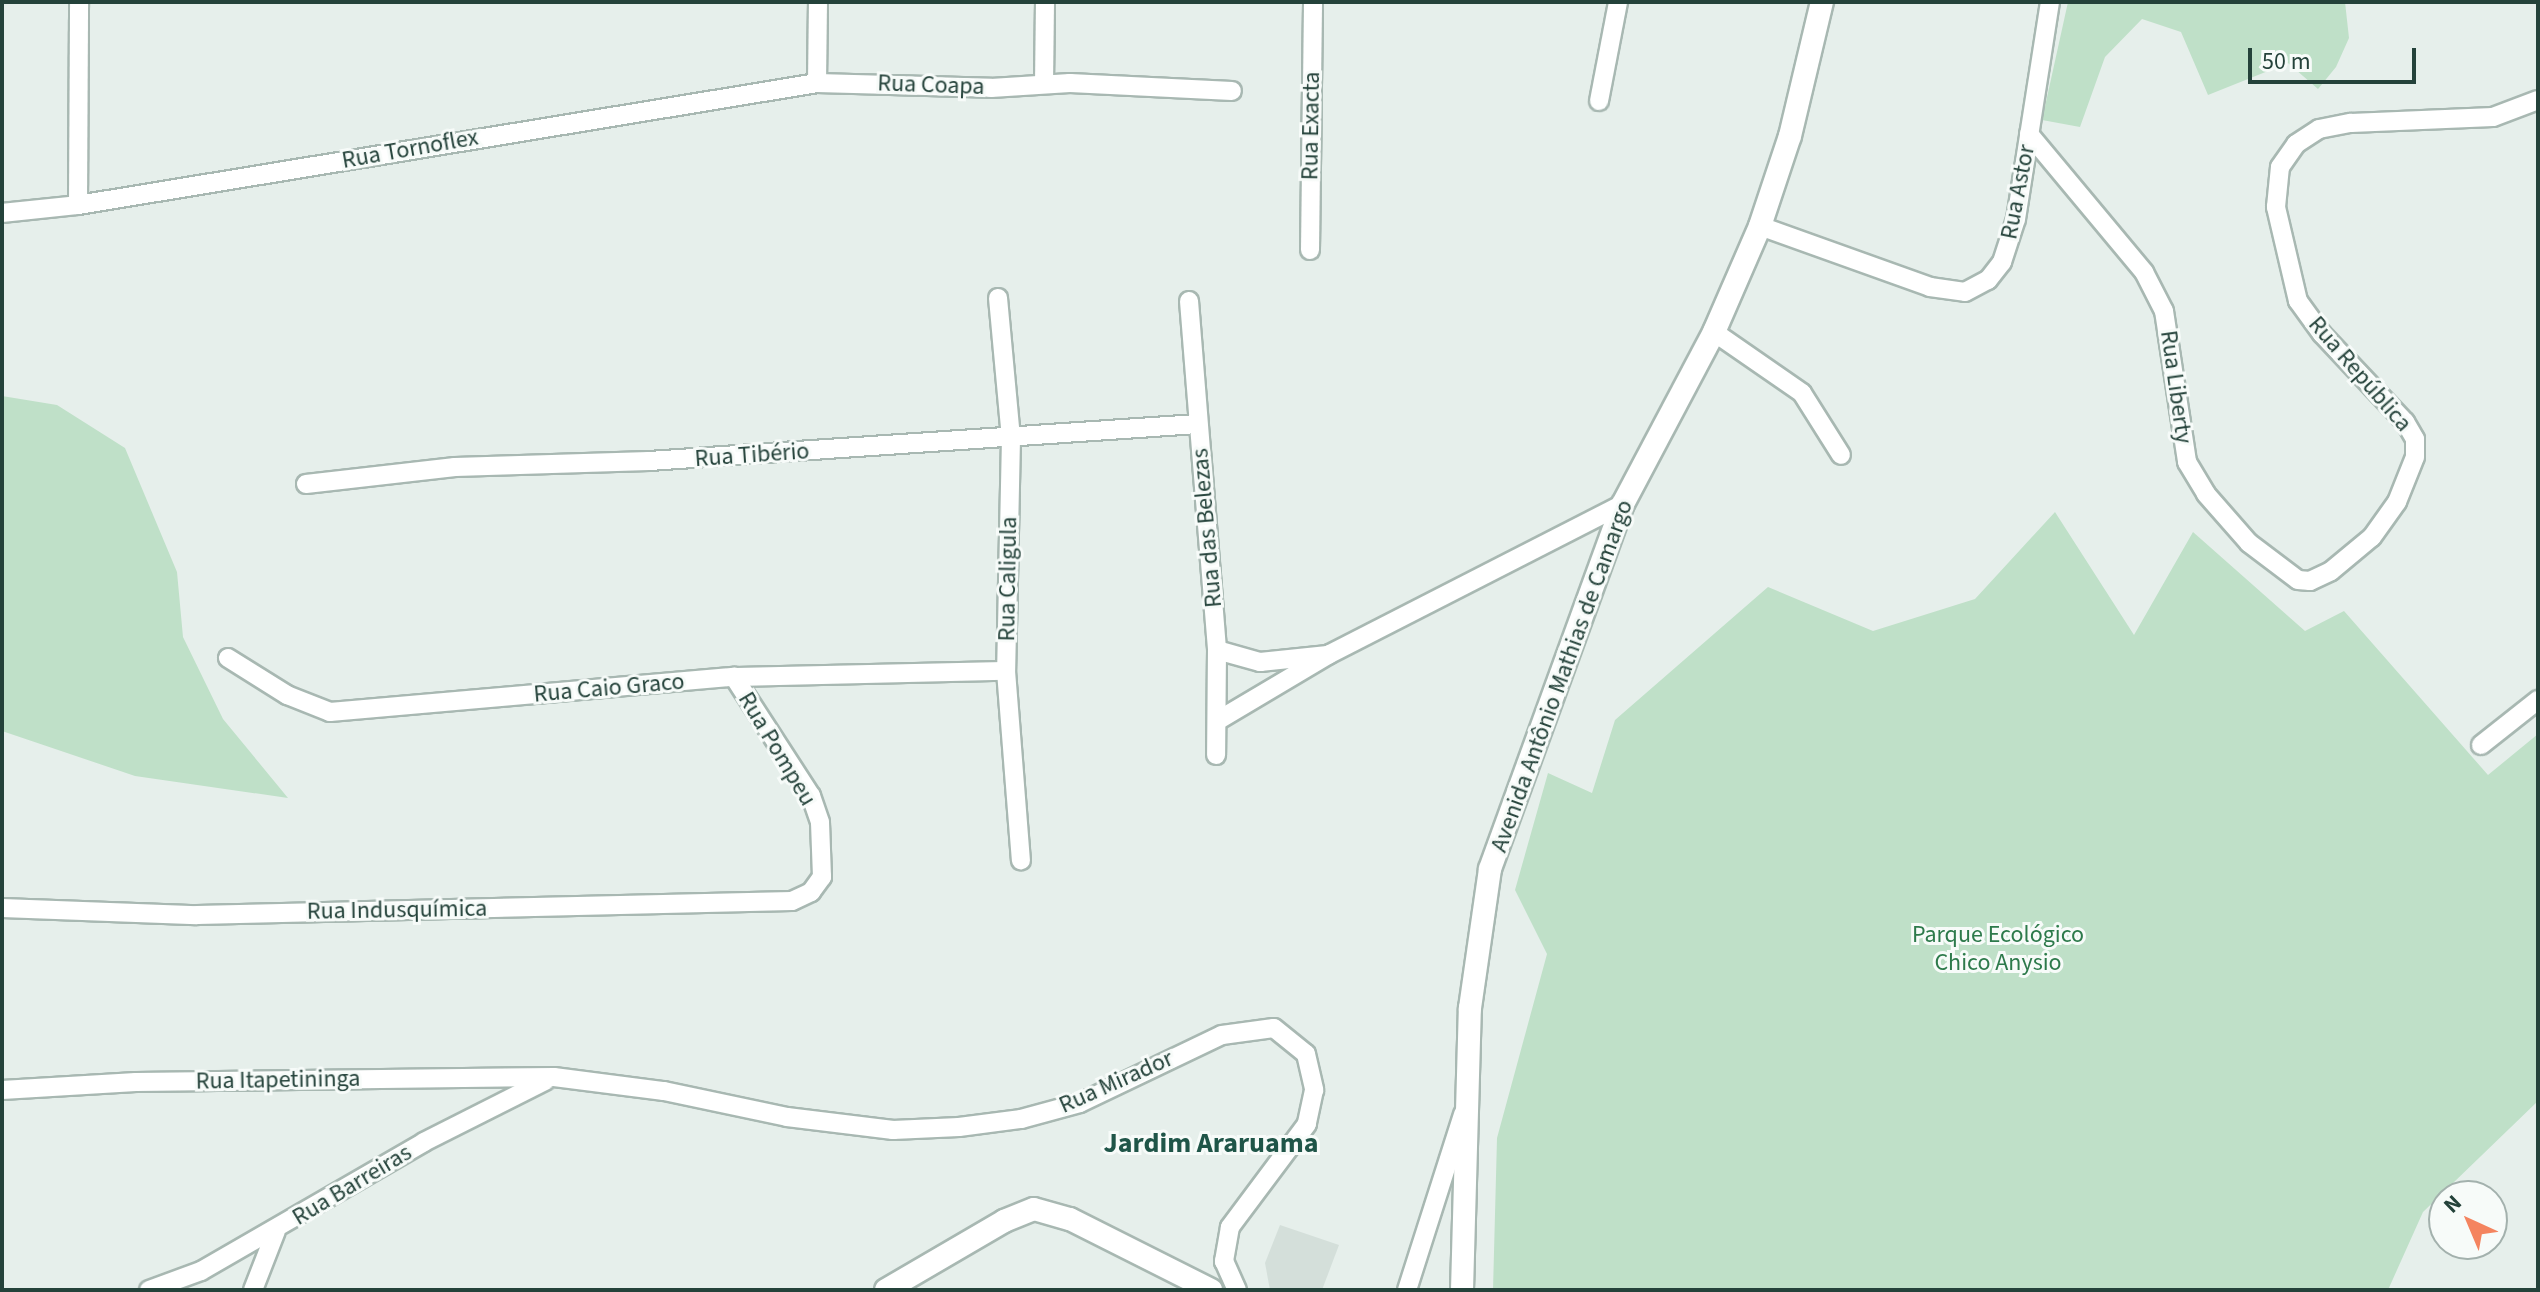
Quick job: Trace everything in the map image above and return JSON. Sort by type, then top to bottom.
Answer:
[{"type":"street","points":[[78,205],[79,2]]},
{"type":"street","points":[[817,83],[818,2]]},
{"type":"street","points":[[1044,84],[1045,2]]},
{"type":"street","name":"Rua Exacta","points":[[1310,250],[1313,2]]},
{"type":"street","points":[[1599,101],[1618,2]]},
{"type":"street","name":"Avenida Antônio Mathias de Camargo","points":[[1462,1290],[1470,1008],[1490,869],[1623,504],[1714,332],[1760,226],[1802,94],[1822,2]]},
{"type":"street","name":"Rua Astor","points":[[1760,226],[1930,287],[1965,292],[1988,280],[2002,262],[2016,219],[2050,2]]},
{"type":"street","name":"Rua Tornoflex","points":[[2,213],[78,205],[817,83]]},
{"type":"street","name":"Rua Coapa","points":[[817,83],[1044,84],[1232,91]]},
{"type":"street","name":"Rua República","points":[[2310,581],[2331,571],[2372,537],[2397,502],[2415,457],[2415,439],[2298,301],[2276,207],[2280,167],[2296,144],[2319,129],[2351,123],[2493,117],[2538,100]]},
{"type":"street","name":"Rua Liberty","points":[[2029,134],[2144,272],[2164,311],[2187,462],[2206,494],[2249,543],[2298,580],[2310,581]]},
{"type":"street","name":"Rua Caligula","points":[[998,298],[1011,438],[1006,671],[1021,860]]},
{"type":"street","name":"Rua das Belezas","points":[[1189,301],[1217,650],[1216,755]]},
{"type":"street","points":[[1714,332],[1802,393],[1841,455]]},
{"type":"street","name":"Rua Tibério","points":[[306,484],[455,467],[649,461],[1198,424]]},
{"type":"street","points":[[1217,721],[1330,654],[1623,504]]},
{"type":"street","points":[[1217,650],[1260,662],[1330,654]]},
{"type":"street","name":"Rua Caio Graco","points":[[228,658],[287,695],[330,712],[734,677],[1006,671]]},
{"type":"street","name":"Rua Pompeu","points":[[734,677],[811,796],[820,822],[822,877],[811,892],[792,901]]},
{"type":"street","points":[[2481,745],[2538,700]]},
{"type":"street","name":"Rua Indusquímica","points":[[2,908],[197,915],[792,901]]},
{"type":"street","name":"Rua Mirador","points":[[554,1077],[817,1121],[893,1130],[959,1127],[1021,1119],[1080,1103],[1222,1035],[1274,1028],[1306,1054],[1314,1090],[1307,1124],[1230,1227],[1224,1261],[1237,1290]]},
{"type":"street","name":"Rua Itapetininga","points":[[2,1090],[136,1082],[554,1077]]},
{"type":"street","name":"Rua Barreiras","points":[[149,1290],[201,1271],[276,1231],[424,1142],[554,1077]]},
{"type":"street","points":[[1407,1290],[1467,1104]]},
{"type":"street","points":[[886,1290],[1004,1221],[1034,1209],[1070,1219],[1211,1290]]},
{"type":"street","points":[[253,1290],[276,1231]]},
{"type":"shaded area","points":[[1280,1225],[1339,1245],[1322,1290],[1270,1290],[1265,1263]]},
{"type":"green space","points":[[2068,2],[2345,2],[2349,38],[2336,67],[2318,89],[2288,63],[2208,95],[2181,32],[2142,19],[2105,57],[2080,127],[2042,120]]},
{"type":"green space","points":[[2,396],[57,405],[125,448],[177,572],[183,637],[223,719],[288,798],[135,776],[2,731]]},
{"type":"green space","name":"Parque Ecológico Chico Anysio","points":[[2055,512],[2134,635],[2193,532],[2305,631],[2344,611],[2488,775],[2538,734],[2538,1101],[2456,1180],[2428,1180],[2428,1207],[2423,1212],[2388,1290],[1493,1290],[1497,1138],[1547,954],[1515,890],[1548,773],[1592,793],[1615,720],[1768,587],[1873,631],[1975,599]]},
{"type":"district","name":"Jardim Araruama","points":[[1211,1143]]}]
